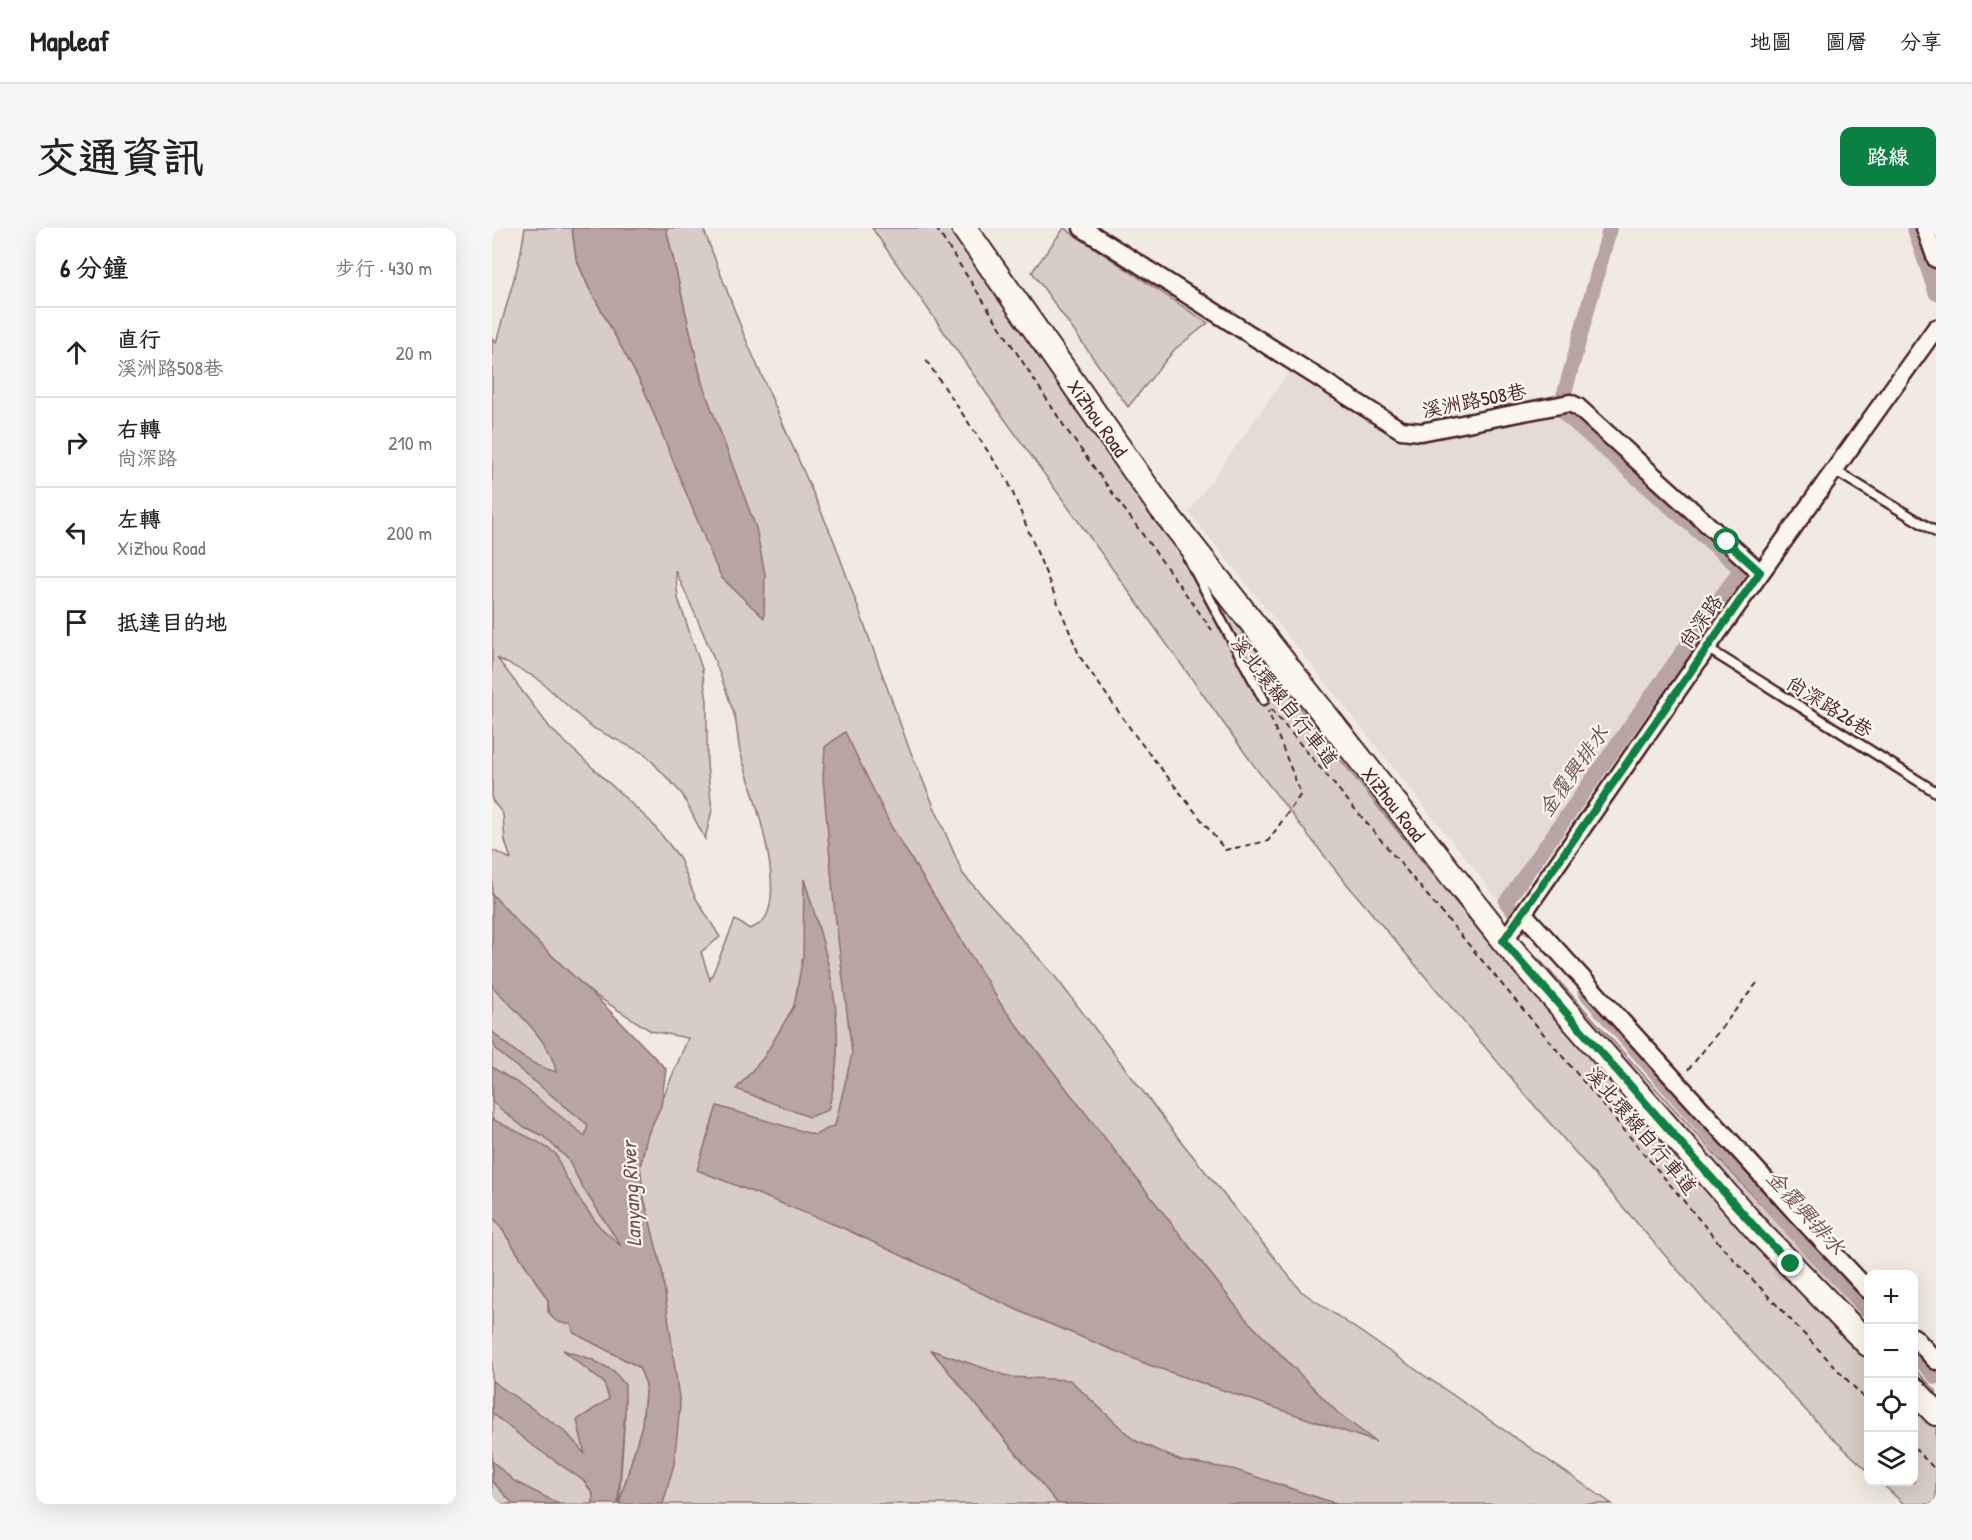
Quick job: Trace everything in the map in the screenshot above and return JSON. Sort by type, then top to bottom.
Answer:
[{"type":"street","name":"XiZhou Road","points":[[964,228],[1159,505],[1503,941],[1760,1233],[1864,1339]]},
{"type":"street","name":"溪洲路508巷","points":[[1082,228],[1401,430],[1421,432],[1570,403],[1578,407],[1760,572]]},
{"type":"street","points":[[1925,228],[1936,259]]},
{"type":"street","name":"尚深路","points":[[1503,941],[1524,914],[1760,572],[1936,328]]},
{"type":"street","points":[[1524,914],[1864,1285]]},
{"type":"street","points":[[1918,1341],[1936,1360]]},
{"type":"street","points":[[1918,1394],[1936,1413]]},
{"type":"lane","points":[[1834,470],[1936,532]]},
{"type":"lane","points":[[1159,505],[1264,700]]},
{"type":"lane","name":"尚深路26巷","points":[[1707,648],[1936,792]]},
{"type":"path","name":"溪北環線自行車道","points":[[936,228],[1066,429],[1214,632]]},
{"type":"path","points":[[926,360],[1008,481],[1080,657],[1137,738],[1225,850],[1268,840],[1301,794],[1264,700]]},
{"type":"path","name":"溪北環線自行車道","points":[[1264,700],[1724,1249],[1864,1397]]},
{"type":"path","points":[[1677,1083],[1757,983]]},
{"type":"path","points":[[1918,1452],[1936,1470]]},
{"type":"shaded area","points":[[525,228],[572,228],[576,258],[588,286],[643,387],[677,469],[702,383],[666,228],[703,228],[744,335],[834,541],[909,748],[963,874],[1054,975],[1176,1135],[1301,1291],[1612,1504],[648,1504],[643,1194],[640,1167],[647,1136],[688,1038],[651,1031],[590,992],[521,926],[492,894],[492,850],[511,859],[505,841],[503,814],[492,800],[492,338],[496,343],[520,257]],"holes":[[[675,570],[714,659],[734,714],[741,755],[765,840],[772,889],[769,908],[761,923],[750,929],[735,920],[710,980],[701,952],[720,937],[695,897],[679,857],[651,822],[551,729],[497,658],[537,678],[591,727],[645,754],[682,794],[705,839],[712,810],[707,765],[707,701],[702,669],[678,598]]]},
{"type":"shaded area","points":[[872,228],[955,228],[1127,474],[1240,629],[1376,804],[1517,976],[1539,959],[1864,1316],[1864,1467],[1825,1431],[1710,1307],[1535,1106],[1341,877],[1258,771],[991,400]]},
{"type":"shaded area","points":[[1064,228],[1208,323],[1175,349],[1128,407],[1032,272]]},
{"type":"shaded area","points":[[1289,372],[1402,443],[1560,413],[1734,570],[1511,888],[1499,900],[1189,512]]},
{"type":"shaded area","points":[[492,984],[584,1081],[623,1248],[492,1159]]},
{"type":"shaded area","points":[[492,1217],[548,1300],[548,1312],[571,1324],[574,1333],[639,1367],[646,1384],[642,1425],[619,1504],[625,1412],[593,1494],[593,1504],[492,1504]]},
{"type":"shaded area","points":[[1918,1372],[1936,1391],[1936,1504],[1904,1504],[1884,1486],[1918,1486]]},
{"type":"water","points":[[572,228],[666,228],[702,383],[756,528],[765,574],[764,618],[722,578],[715,564],[643,387],[588,286],[576,258]]},
{"type":"water","points":[[845,732],[891,826],[1002,1006],[1246,1319],[1337,1412],[1376,1442],[1149,1365],[1028,1315],[843,1228],[697,1170],[717,1106],[815,1135],[835,1125],[852,1054],[834,905],[823,778],[825,747]]},
{"type":"water","points":[[804,879],[828,965],[837,1022],[835,1080],[828,1110],[809,1117],[736,1089],[764,1057],[794,1006],[803,956]]},
{"type":"water","name":"Lanyang River","points":[[492,894],[521,926],[605,1006],[666,1069],[661,1106],[647,1136],[640,1167],[643,1194],[662,1270],[680,1406],[674,1464],[663,1504],[619,1504],[642,1425],[646,1384],[639,1367],[574,1333],[571,1324],[556,1321],[553,1318],[548,1300],[492,1217],[492,1119],[538,1142],[556,1154],[564,1174],[582,1203],[599,1226],[621,1246],[583,1188],[567,1158],[543,1136],[522,1126],[492,1102],[492,1067],[521,1085],[585,1136],[588,1125],[497,1051],[492,1040],[492,1031],[529,1061],[556,1072],[553,1061],[539,1037],[492,986]]},
{"type":"water","points":[[563,1350],[591,1359],[614,1371],[625,1385],[618,1504],[593,1504],[593,1494],[584,1481],[529,1443],[492,1413],[492,1381],[565,1431],[585,1454],[577,1420],[609,1399],[604,1383]]},
{"type":"water","points":[[931,1350],[1010,1377],[1070,1380],[1134,1440],[1181,1461],[1233,1469],[1337,1504],[1058,1504]]},
{"type":"water","points":[[492,1461],[514,1481],[559,1504],[513,1504],[492,1481]]},
{"type":"waterway","name":"金覆興排水","points":[[1527,927],[1506,902],[1741,569],[1565,414],[1562,402],[1610,228]]},
{"type":"waterway","points":[[1914,228],[1936,293]]},
{"type":"waterway","points":[[1934,228],[1936,233]]},
{"type":"waterway","name":"金覆興排水","points":[[1585,992],[1815,1255],[1864,1305]]},
{"type":"waterway","name":"金覆興排水","points":[[1918,1358],[1936,1377]]},
{"type":"route","points":[[1727,542],[1760,572],[1524,914],[1503,941],[1760,1233],[1791,1264]]}]
